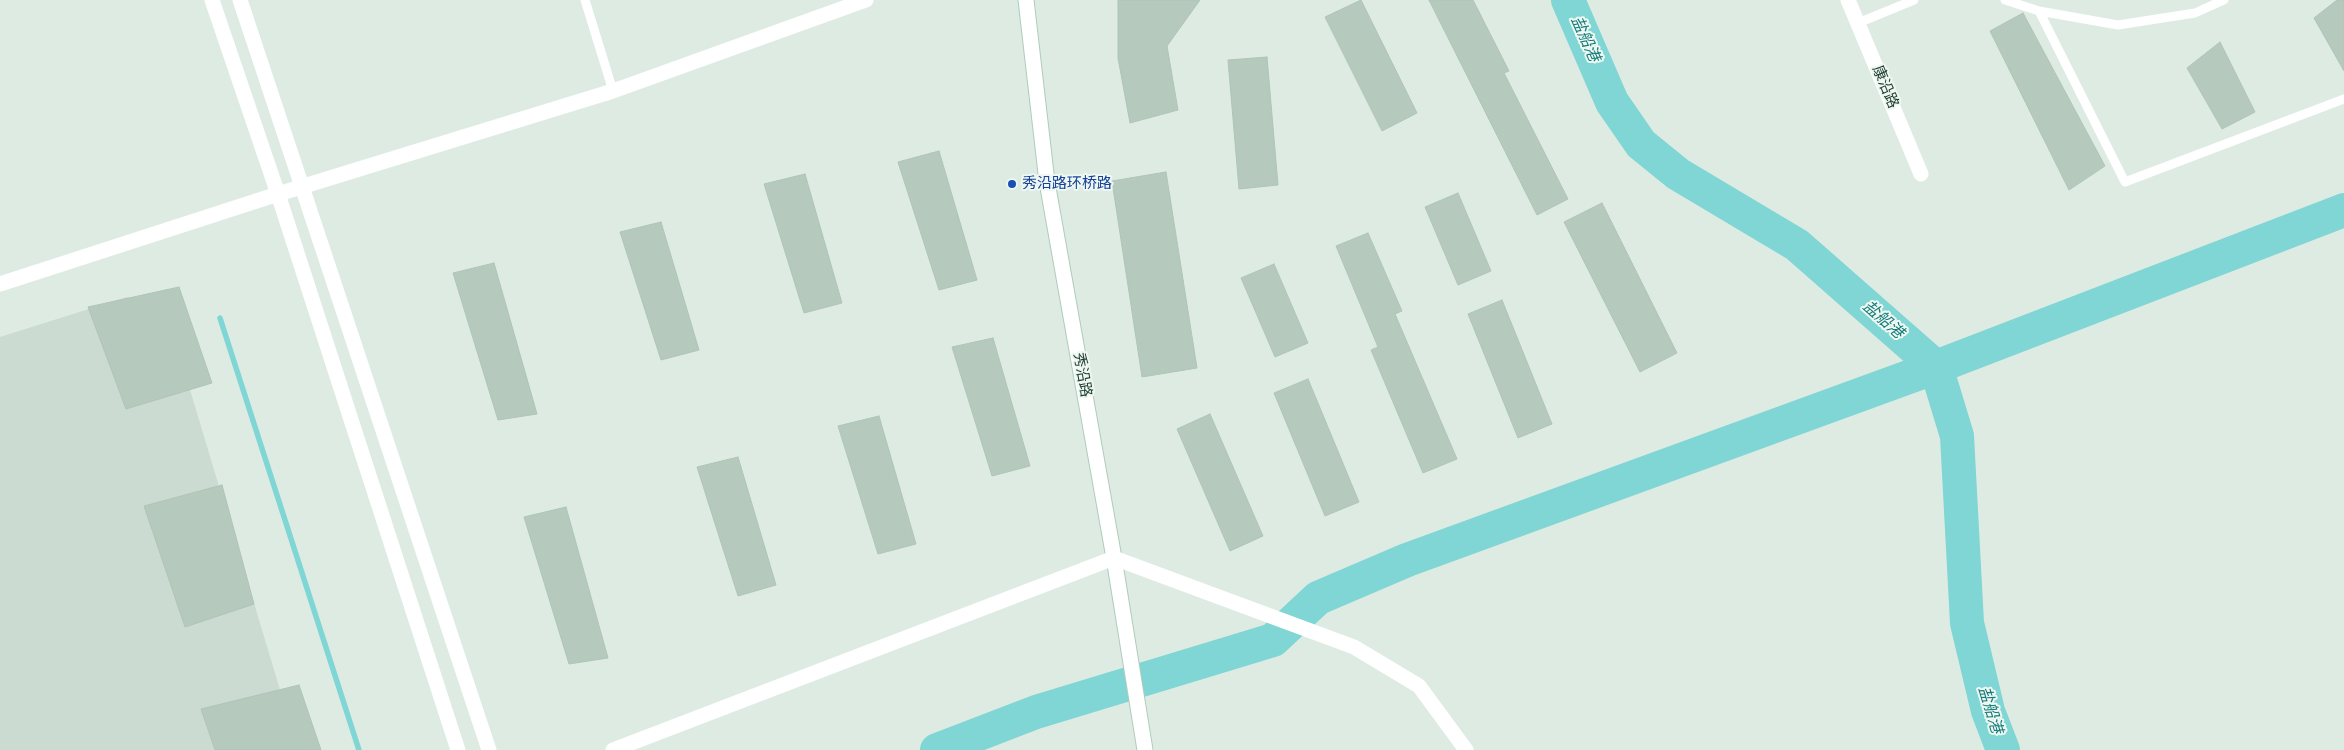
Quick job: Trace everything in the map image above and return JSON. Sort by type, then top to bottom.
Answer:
[{"type":"street","points":[[212,0],[278,194],[458,750]]},
{"type":"street","points":[[240,0],[490,750]]},
{"type":"street","points":[[0,284],[301,186],[613,91],[866,0]]},
{"type":"street","name":"秀沿路","points":[[1026,0],[1047,182],[1114,558],[1145,750]]},
{"type":"street","name":"康沿路","points":[[1848,0],[1921,174]]},
{"type":"street","points":[[613,750],[1114,558],[1354,648],[1419,686],[1466,750]]},
{"type":"lane","points":[[585,0],[613,91]]},
{"type":"lane","points":[[1858,23],[1914,0]]},
{"type":"lane","points":[[2005,0],[2039,11],[2118,25],[2195,13],[2224,0]]},
{"type":"lane","points":[[2039,11],[2125,182],[2344,99]]},
{"type":"shaded area","points":[[127,297],[167,313],[298,750],[0,750],[0,337]]},
{"type":"building","points":[[1118,0],[1200,0],[1167,46],[1178,110],[1130,123],[1118,58]]},
{"type":"building","points":[[1361,0],[1417,113],[1382,131],[1325,17]]},
{"type":"building","points":[[1429,0],[1473,0],[1509,71],[1504,73],[1568,199],[1537,215]]},
{"type":"building","points":[[2337,0],[2344,0],[2344,71],[2314,18]]},
{"type":"building","points":[[2023,13],[2105,166],[2069,190],[1990,31]]},
{"type":"building","points":[[2220,42],[2255,112],[2222,129],[2187,68]]},
{"type":"building","points":[[1267,57],[1278,185],[1239,189],[1228,60]]},
{"type":"building","points":[[939,151],[977,280],[939,290],[898,162]]},
{"type":"building","points":[[1166,172],[1197,368],[1142,377],[1112,181]]},
{"type":"building","points":[[805,174],[842,303],[804,313],[764,184]]},
{"type":"building","points":[[1458,193],[1491,271],[1458,285],[1425,207]]},
{"type":"building","points":[[1602,203],[1677,353],[1640,372],[1564,222]]},
{"type":"building","points":[[661,222],[699,350],[661,360],[620,232]]},
{"type":"building","points":[[1368,233],[1402,311],[1395,314],[1457,459],[1423,473],[1371,350],[1378,347],[1336,246]]},
{"type":"building","points":[[494,263],[537,414],[498,420],[453,273]]},
{"type":"building","points":[[1274,264],[1308,343],[1275,357],[1241,278]]},
{"type":"building","points":[[179,287],[212,383],[126,409],[88,307]]},
{"type":"building","points":[[1502,300],[1552,424],[1518,438],[1468,314]]},
{"type":"building","points":[[993,338],[1030,466],[992,476],[952,347]]},
{"type":"building","points":[[1308,379],[1359,502],[1325,516],[1274,393]]},
{"type":"building","points":[[1210,414],[1263,536],[1230,551],[1177,429]]},
{"type":"building","points":[[879,416],[916,544],[878,554],[838,426]]},
{"type":"building","points":[[738,457],[776,585],[738,596],[697,467]]},
{"type":"building","points":[[222,485],[254,604],[185,627],[144,506]]},
{"type":"building","points":[[566,507],[608,658],[569,664],[524,517]]},
{"type":"building","points":[[299,685],[321,750],[215,750],[201,709]]},
{"type":"waterway","name":"盐船港","points":[[1568,0],[1612,102],[1641,144],[1678,174],[1797,245],[1936,367],[1957,436],[1967,623],[1988,711],[2003,750]]},
{"type":"waterway","points":[[937,750],[1036,712],[1273,640],[1318,598],[1407,560],[1936,367],[2344,210]]},
{"type":"waterway","points":[[220,318],[359,750]]},
{"type":"place","name":"秀沿路环桥路","points":[[1012,184]]}]
